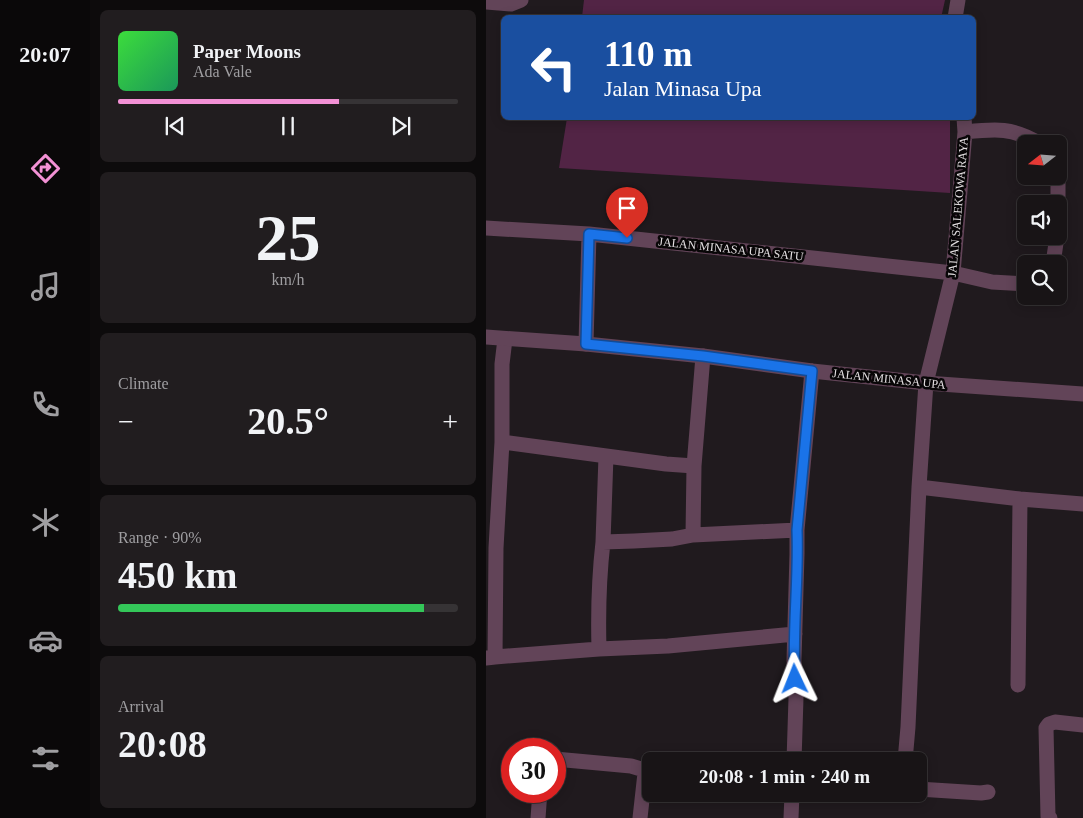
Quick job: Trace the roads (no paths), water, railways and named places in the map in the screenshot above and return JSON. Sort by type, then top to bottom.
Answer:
[{"type":"street","points":[[956,15],[958,0]]},
{"type":"street","points":[[486,2],[514,7]]},
{"type":"street","points":[[964,125],[1008,130],[1020,135]]},
{"type":"street","name":"JALAN SALEKOWA RAYA","points":[[906,752],[926,383],[953,274],[964,125]]},
{"type":"street","name":"JALAN MINASA UPA SATU","points":[[486,228],[589,234],[953,274],[992,282],[1017,283]]},
{"type":"street","points":[[586,344],[589,234]]},
{"type":"street","name":"JALAN MINASA UPA","points":[[486,338],[586,344],[926,383],[1083,394]]},
{"type":"street","points":[[505,339],[502,364],[502,442],[491,657],[668,646],[795,634]]},
{"type":"street","points":[[693,535],[694,466],[703,356]]},
{"type":"street","points":[[794,752],[797,530],[812,371]]},
{"type":"street","points":[[502,442],[694,466]]},
{"type":"street","points":[[599,649],[598,621],[606,456]]},
{"type":"street","points":[[919,487],[1020,499],[1083,504]]},
{"type":"street","points":[[1018,685],[1020,499]]},
{"type":"street","points":[[603,542],[634,542],[693,535],[797,530]]},
{"type":"street","points":[[1050,818],[1048,816],[1046,728],[1049,724],[1055,722],[1083,725]]},
{"type":"street","points":[[566,760],[631,766],[641,769],[645,773],[640,818]]},
{"type":"street","points":[[927,790],[988,792]]},
{"type":"street","points":[[791,818],[792,802]]},
{"type":"street","points":[[538,818],[539,803]]}]
